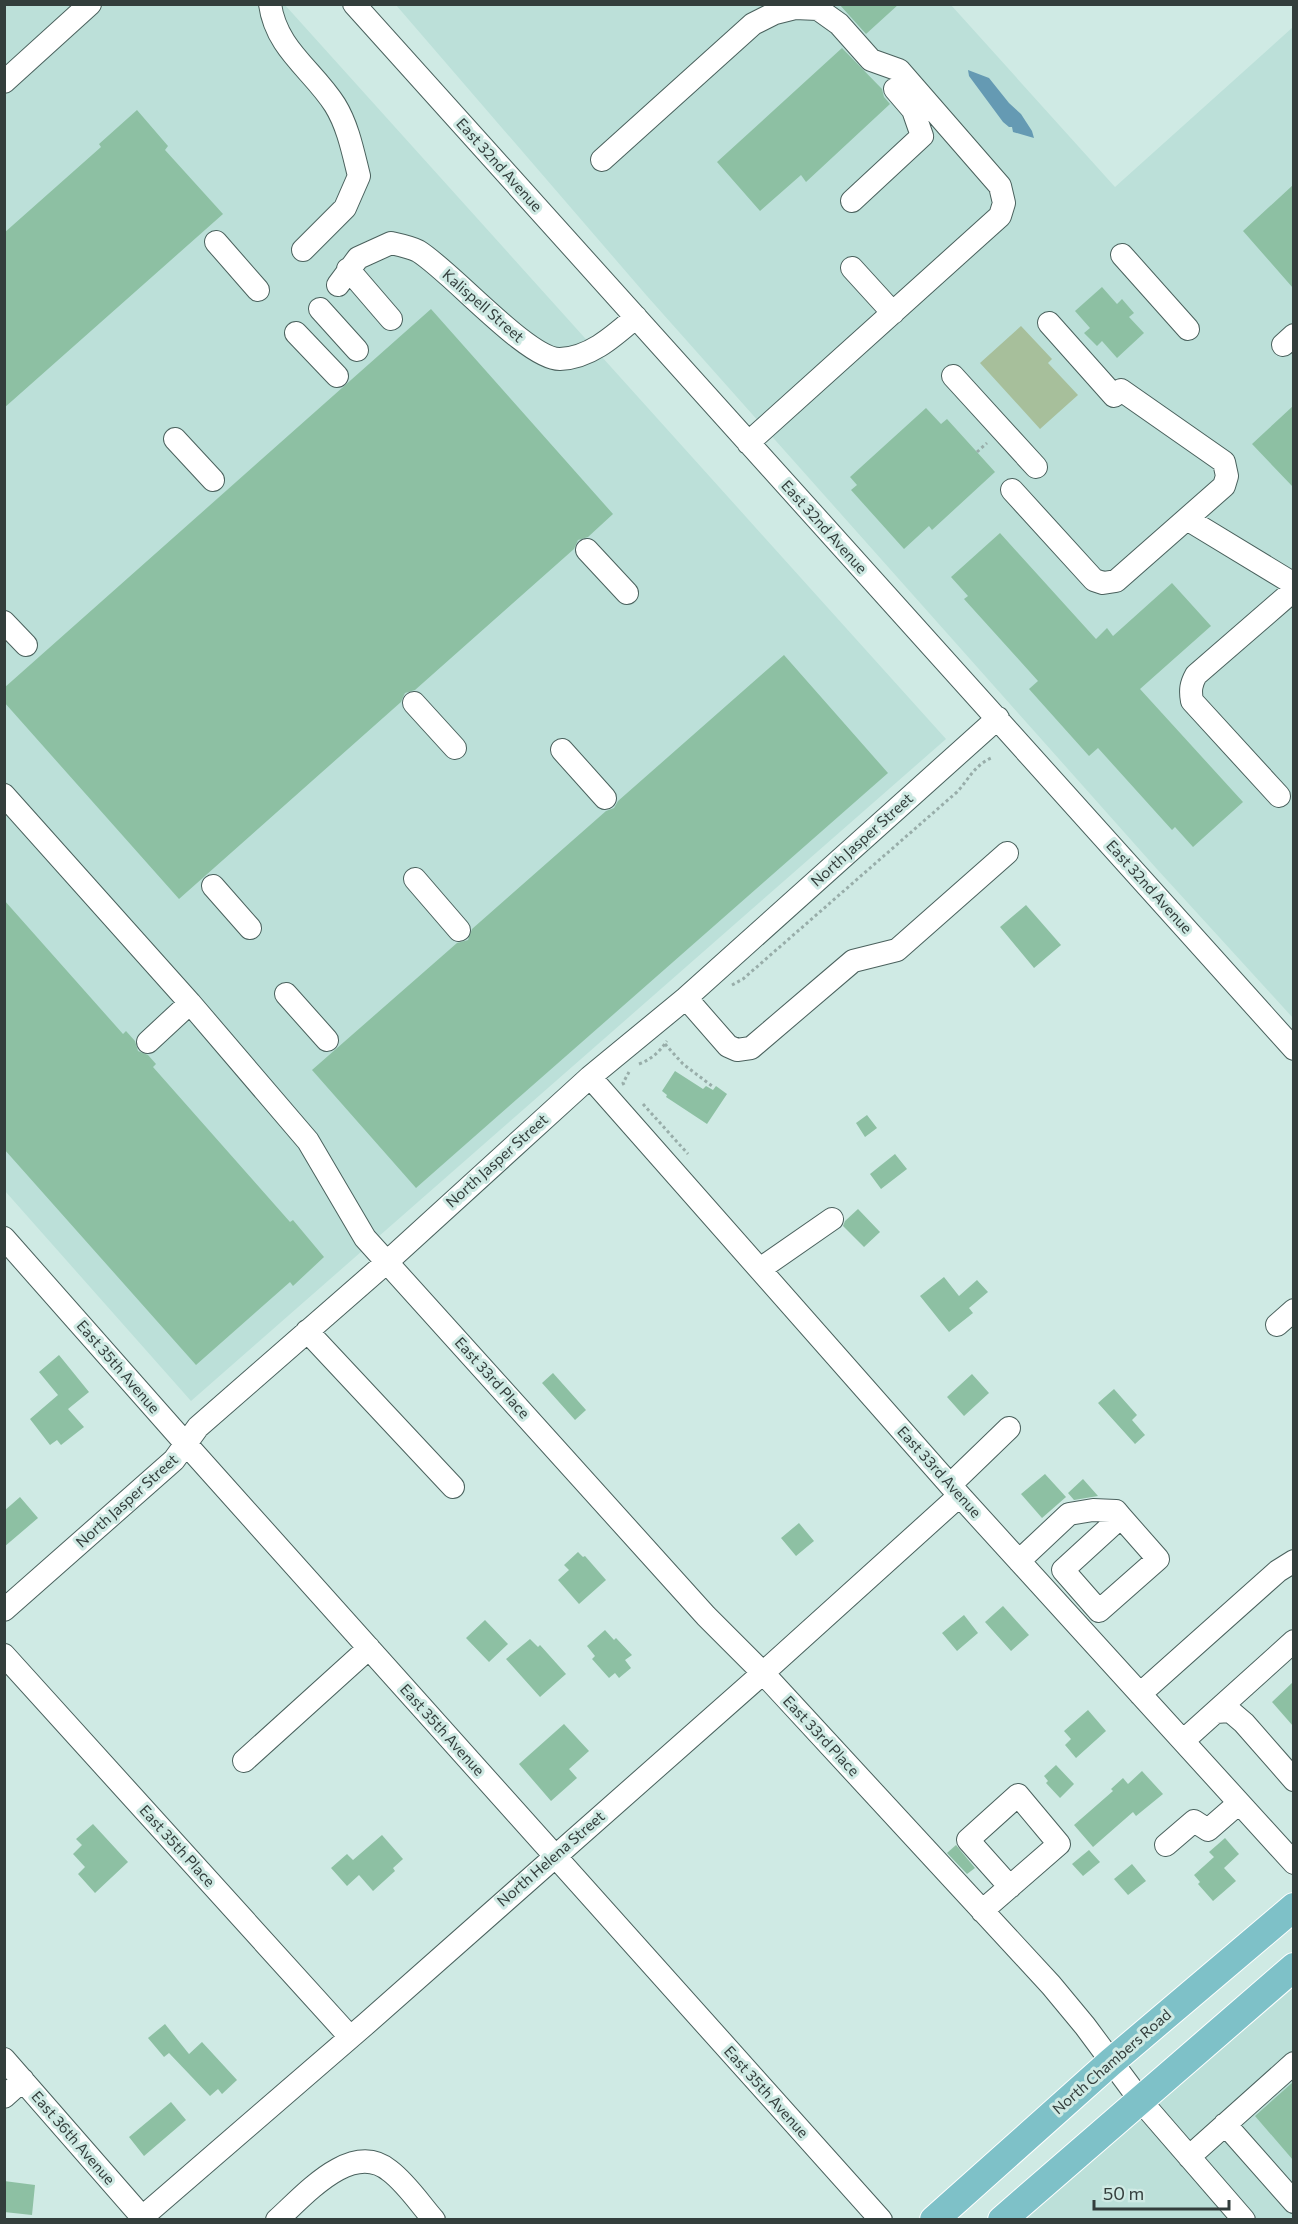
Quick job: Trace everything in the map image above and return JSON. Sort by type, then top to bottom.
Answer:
[{"type":"main road","name":"North Chambers Road","points":[[934,2220],[1111,2062],[1293,1907]]},
{"type":"main road","points":[[1002,2220],[1293,1967]]},
{"type":"street","points":[[4,82],[90,4]]},
{"type":"street","points":[[270,4],[273,22],[291,53],[335,105],[348,134],[359,176],[345,208],[303,250]]},
{"type":"street","name":"East 32nd Avenue","points":[[354,4],[748,443],[1289,1034]]},
{"type":"street","points":[[602,160],[753,24],[775,13],[795,8],[818,9],[839,24],[914,110],[922,136],[852,201]]},
{"type":"street","points":[[748,443],[1000,216],[1004,203],[1000,186],[899,70],[871,60]]},
{"type":"street","points":[[216,242],[258,290]]},
{"type":"street","name":"Kalispell Street","points":[[391,319],[343,277],[357,258],[392,243],[417,250],[530,347],[558,359],[581,355],[610,340],[636,317]]},
{"type":"street","points":[[1122,255],[1188,329]]},
{"type":"street","points":[[852,268],[893,313]]},
{"type":"street","points":[[320,309],[357,350]]},
{"type":"street","points":[[1012,490],[1094,580],[1103,583],[1116,581],[1224,486],[1227,476],[1224,462],[1118,393],[1048,324]]},
{"type":"street","points":[[296,333],[337,376]]},
{"type":"street","points":[[952,376],[1036,467]]},
{"type":"street","points":[[175,439],[213,480]]},
{"type":"street","points":[[1187,519],[1293,584]]},
{"type":"street","points":[[587,550],[627,593]]},
{"type":"street","points":[[1279,796],[1192,701],[1190,692],[1196,675],[1293,590]]},
{"type":"street","points":[[4,622],[26,645]]},
{"type":"street","points":[[414,703],[455,748]]},
{"type":"street","name":"North Jasper Street","points":[[4,1610],[174,1460],[198,1427],[387,1262],[590,1077],[686,998],[998,718]]},
{"type":"street","points":[[562,750],[605,798]]},
{"type":"street","name":"East 33rd Place","points":[[8,806],[190,1003],[308,1141],[365,1238],[706,1616],[763,1673],[1051,1985],[1140,2100],[1244,2220]]},
{"type":"street","points":[[686,998],[728,1046],[737,1050],[751,1048],[853,961],[897,950],[1007,853]]},
{"type":"street","points":[[415,879],[459,930]]},
{"type":"street","points":[[213,886],[250,928]]},
{"type":"street","points":[[286,994],[327,1040]]},
{"type":"street","points":[[148,1042],[190,1003]]},
{"type":"street","name":"East 33rd Avenue","points":[[590,1077],[955,1490],[1293,1863]]},
{"type":"street","points":[[760,1269],[832,1219]]},
{"type":"street","name":"East 35th Avenue","points":[[4,1238],[881,2220]]},
{"type":"street","points":[[307,1331],[453,1486]]},
{"type":"street","name":"North Helena Street","points":[[140,2218],[350,2037],[763,1673],[955,1490],[1009,1428]]},
{"type":"street","points":[[1019,1561],[1069,1514],[1093,1510],[1116,1511],[1121,1516]]},
{"type":"street","points":[[1140,1694],[1278,1571],[1293,1561]]},
{"type":"street","points":[[1183,1741],[1293,1641]]},
{"type":"street","points":[[244,1761],[369,1648]]},
{"type":"street","name":"East 35th Place","points":[[4,1655],[350,2037]]},
{"type":"street","points":[[1216,1712],[1230,1711],[1244,1723],[1293,1780]]},
{"type":"street","points":[[1166,1845],[1194,1821],[1208,1830],[1239,1803]]},
{"type":"street","points":[[982,1911],[1010,1887]]},
{"type":"street","name":"East 36th Avenue","points":[[4,2060],[140,2218]]},
{"type":"street","points":[[1189,2157],[1293,2062]]},
{"type":"street","points":[[4,2097],[23,2080]]},
{"type":"street","points":[[1225,2124],[1293,2202]]},
{"type":"street","points":[[277,2220],[332,2172],[347,2164],[370,2162],[389,2170],[434,2220]]},
{"type":"path","points":[[724,987],[743,979],[957,792],[972,771],[982,762],[991,758]]},
{"type":"path","points":[[627,1092],[623,1083],[629,1072],[637,1065],[650,1060],[670,1038]]},
{"type":"path","points":[[665,1044],[683,1064],[712,1086]]},
{"type":"path","points":[[635,1098],[649,1108],[688,1154]]},
{"type":"shaded area","points":[[4,5],[285,5],[946,739],[191,1401],[5,1191]]},
{"type":"shaded area","points":[[396,5],[951,5],[1115,187],[1293,27],[1293,1018],[1156,868],[647,296]]},
{"type":"shaded area","points":[[968,70],[989,78],[1021,114],[1034,138],[1013,132],[1012,127],[1003,122],[969,76]]},
{"type":"shaded area","points":[[1293,1979],[1293,2219],[1011,2219]]},
{"type":"green space","points":[[1021,326],[1052,359],[1048,363],[1078,395],[1040,429],[980,363]]},
{"type":"building","points":[[839,4],[899,4],[866,34]]},
{"type":"building","points":[[842,48],[882,89],[884,97],[890,104],[806,182],[801,175],[760,211],[717,162]]},
{"type":"building","points":[[137,110],[168,146],[165,150],[223,214],[4,408],[4,233],[101,147],[99,144]]},
{"type":"building","points":[[1293,185],[1293,288],[1243,231]]},
{"type":"building","points":[[1102,287],[1117,304],[1122,299],[1134,313],[1129,317],[1144,333],[1117,358],[1102,341],[1097,346],[1084,333],[1090,328],[1075,311]]},
{"type":"building","points":[[431,309],[613,514],[588,537],[578,540],[574,549],[415,690],[405,693],[401,702],[179,899],[4,702],[4,688]]},
{"type":"building","points":[[1293,406],[1293,487],[1252,444]]},
{"type":"building","points":[[926,408],[941,424],[947,419],[995,472],[932,530],[929,526],[904,549],[851,490],[857,485],[850,477]]},
{"type":"building","points":[[1000,533],[1096,639],[1107,628],[1113,636],[1172,583],[1211,626],[1140,689],[1243,802],[1193,847],[1175,827],[1172,830],[1098,748],[1089,756],[1029,689],[1038,681],[964,599],[968,596],[951,577]]},
{"type":"building","points":[[784,655],[888,773],[416,1188],[312,1070],[457,943],[468,940],[472,929],[606,811],[614,808],[618,801]]},
{"type":"building","points":[[4,900],[123,1034],[126,1031],[135,1041],[138,1051],[148,1055],[156,1064],[153,1067],[290,1222],[293,1220],[324,1257],[293,1286],[290,1282],[196,1365],[4,1149]]},
{"type":"building","points":[[1026,905],[1061,945],[1034,968],[1000,927]]},
{"type":"building","points":[[675,1071],[703,1089],[706,1086],[713,1090],[716,1086],[727,1094],[707,1124],[666,1097],[667,1095],[662,1091]]},
{"type":"building","points":[[867,1115],[877,1128],[865,1137],[856,1123]]},
{"type":"building","points":[[895,1154],[907,1169],[881,1189],[870,1174]]},
{"type":"building","points":[[858,1209],[880,1232],[864,1247],[843,1226],[845,1221]]},
{"type":"building","points":[[944,1277],[959,1296],[977,1280],[988,1292],[969,1308],[973,1313],[949,1332],[920,1296]]},
{"type":"building","points":[[59,1355],[89,1392],[68,1409],[84,1427],[61,1445],[57,1440],[50,1445],[30,1419],[58,1395],[39,1372]]},
{"type":"building","points":[[553,1373],[586,1410],[575,1420],[542,1383]]},
{"type":"building","points":[[972,1374],[989,1393],[964,1416],[947,1397]]},
{"type":"building","points":[[1114,1389],[1137,1415],[1132,1420],[1145,1435],[1135,1444],[1098,1403]]},
{"type":"building","points":[[1045,1474],[1066,1497],[1042,1518],[1021,1494]]},
{"type":"building","points":[[1083,1479],[1098,1496],[1074,1500],[1068,1493]]},
{"type":"building","points":[[20,1497],[38,1518],[4,1547],[4,1511]]},
{"type":"building","points":[[799,1523],[814,1541],[796,1556],[781,1538]]},
{"type":"building","points":[[578,1552],[583,1557],[585,1556],[606,1580],[579,1604],[558,1580],[569,1570],[564,1565]]},
{"type":"building","points":[[1003,1606],[1029,1635],[1011,1651],[985,1622]]},
{"type":"building","points":[[964,1615],[978,1633],[957,1651],[942,1633]]},
{"type":"building","points":[[485,1620],[508,1644],[489,1662],[466,1638]]},
{"type":"building","points":[[605,1630],[632,1655],[625,1660],[631,1668],[619,1678],[615,1673],[609,1678],[592,1659],[595,1656],[587,1646]]},
{"type":"building","points":[[530,1639],[538,1647],[540,1645],[566,1674],[540,1697],[506,1659]]},
{"type":"building","points":[[1293,1682],[1293,1726],[1272,1702]]},
{"type":"building","points":[[1088,1710],[1106,1731],[1076,1758],[1065,1745],[1071,1739],[1064,1731]]},
{"type":"building","points":[[564,1724],[589,1751],[569,1769],[577,1778],[551,1801],[519,1764]]},
{"type":"building","points":[[1056,1765],[1074,1784],[1060,1798],[1046,1783],[1048,1781],[1044,1776]]},
{"type":"building","points":[[1142,1771],[1163,1794],[1136,1816],[1133,1812],[1093,1847],[1074,1825],[1113,1791],[1111,1789],[1123,1778],[1128,1784]]},
{"type":"building","points":[[93,1824],[128,1862],[95,1893],[78,1874],[85,1867],[73,1854],[82,1845],[76,1839]]},
{"type":"building","points":[[382,1835],[403,1859],[393,1868],[395,1871],[373,1891],[359,1875],[347,1886],[331,1868],[347,1854],[353,1860]]},
{"type":"building","points":[[1225,1838],[1239,1854],[1224,1868],[1236,1881],[1213,1901],[1198,1884],[1200,1882],[1194,1875],[1214,1857],[1209,1852]]},
{"type":"building","points":[[956,1845],[975,1868],[967,1874],[947,1853]]},
{"type":"building","points":[[1089,1850],[1100,1862],[1083,1876],[1072,1864]]},
{"type":"building","points":[[1132,1864],[1146,1881],[1128,1895],[1114,1879]]},
{"type":"building","points":[[165,2024],[189,2054],[202,2042],[237,2080],[222,2094],[218,2089],[210,2096],[169,2053],[164,2057],[148,2038]]},
{"type":"building","points":[[1293,2082],[1293,2160],[1255,2116]]},
{"type":"building","points":[[171,2102],[186,2120],[144,2156],[129,2137]]},
{"type":"building","points":[[4,2181],[35,2185],[32,2215],[4,2212]]}]
